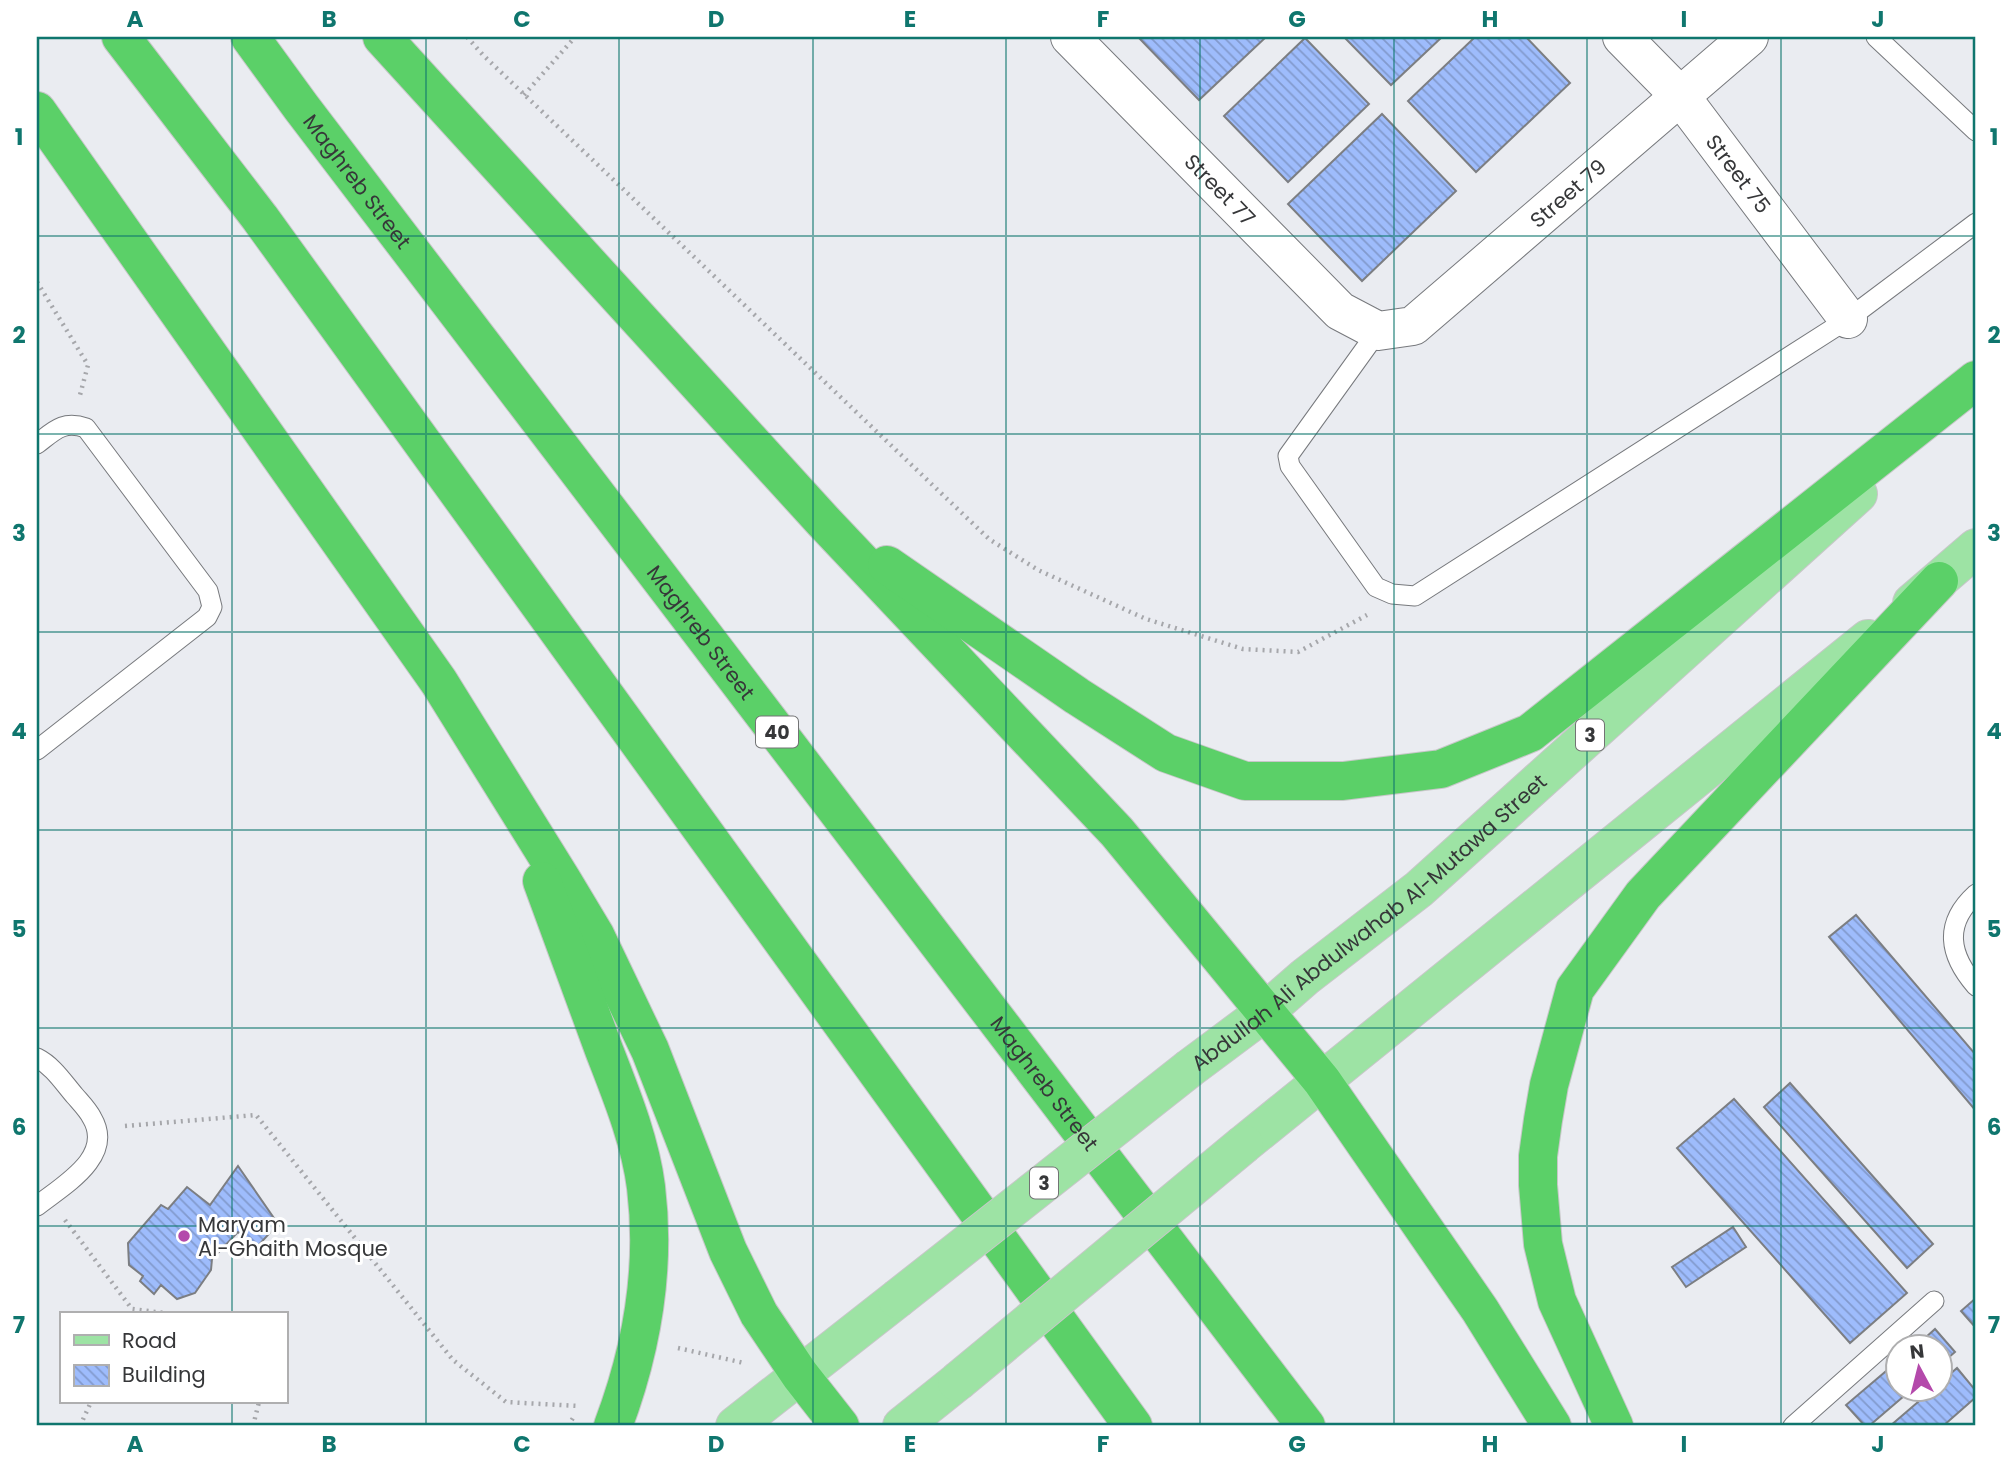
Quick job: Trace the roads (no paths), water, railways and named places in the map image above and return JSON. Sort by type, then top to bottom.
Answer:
[{"type":"highway","points":[[121,37],[260,218],[1133,1426]]},
{"type":"highway","name":"Maghreb Street","points":[[250,37],[1306,1426]]},
{"type":"highway","points":[[382,37],[823,521],[1117,831],[1322,1081],[1480,1310],[1552,1426]]},
{"type":"highway","points":[[37,111],[439,682],[594,935],[655,1062],[728,1251],[760,1314],[800,1375],[840,1426]]},
{"type":"highway","points":[[823,521],[1077,696],[1166,753],[1244,781],[1343,781],[1441,769],[1531,733],[1976,380]]},
{"type":"highway","points":[[1614,1426],[1557,1301],[1543,1244],[1538,1156],[1549,1085],[1575,989],[1643,895],[1939,581]]},
{"type":"highway","points":[[514,804],[626,1108],[645,1184],[650,1247],[647,1298],[632,1370],[614,1426]]},
{"type":"main road","name":"Abdullah Ali Abdulwahab Al-Mutawa Street","points":[[735,1426],[1419,889],[1976,387]]},
{"type":"main road","points":[[902,1426],[1244,1144],[1939,581],[1976,548]]},
{"type":"street","name":"Street 77","points":[[1070,37],[1340,311],[1378,331]]},
{"type":"street","name":"Street 75","points":[[1622,37],[1681,97],[1848,319]]},
{"type":"street","name":"Street 79","points":[[1378,331],[1413,326],[1749,37]]},
{"type":"lane","points":[[1876,37],[1976,131]]},
{"type":"lane","points":[[1378,331],[1288,456],[1290,466],[1365,575],[1376,587],[1392,594],[1415,596],[1848,319],[1976,223]]},
{"type":"lane","points":[[37,444],[54,431],[73,423],[86,428],[208,591],[212,607],[207,617],[37,750]]},
{"type":"lane","points":[[1976,894],[1957,918],[1953,934],[1955,953],[1976,986]]},
{"type":"lane","points":[[37,1058],[49,1064],[92,1118],[97,1129],[93,1154],[87,1167],[42,1201]]},
{"type":"lane","points":[[1793,1426],[1934,1301]]},
{"type":"place","name":"Maryam Al-Ghaith Mosque","points":[[184,1236]]}]
